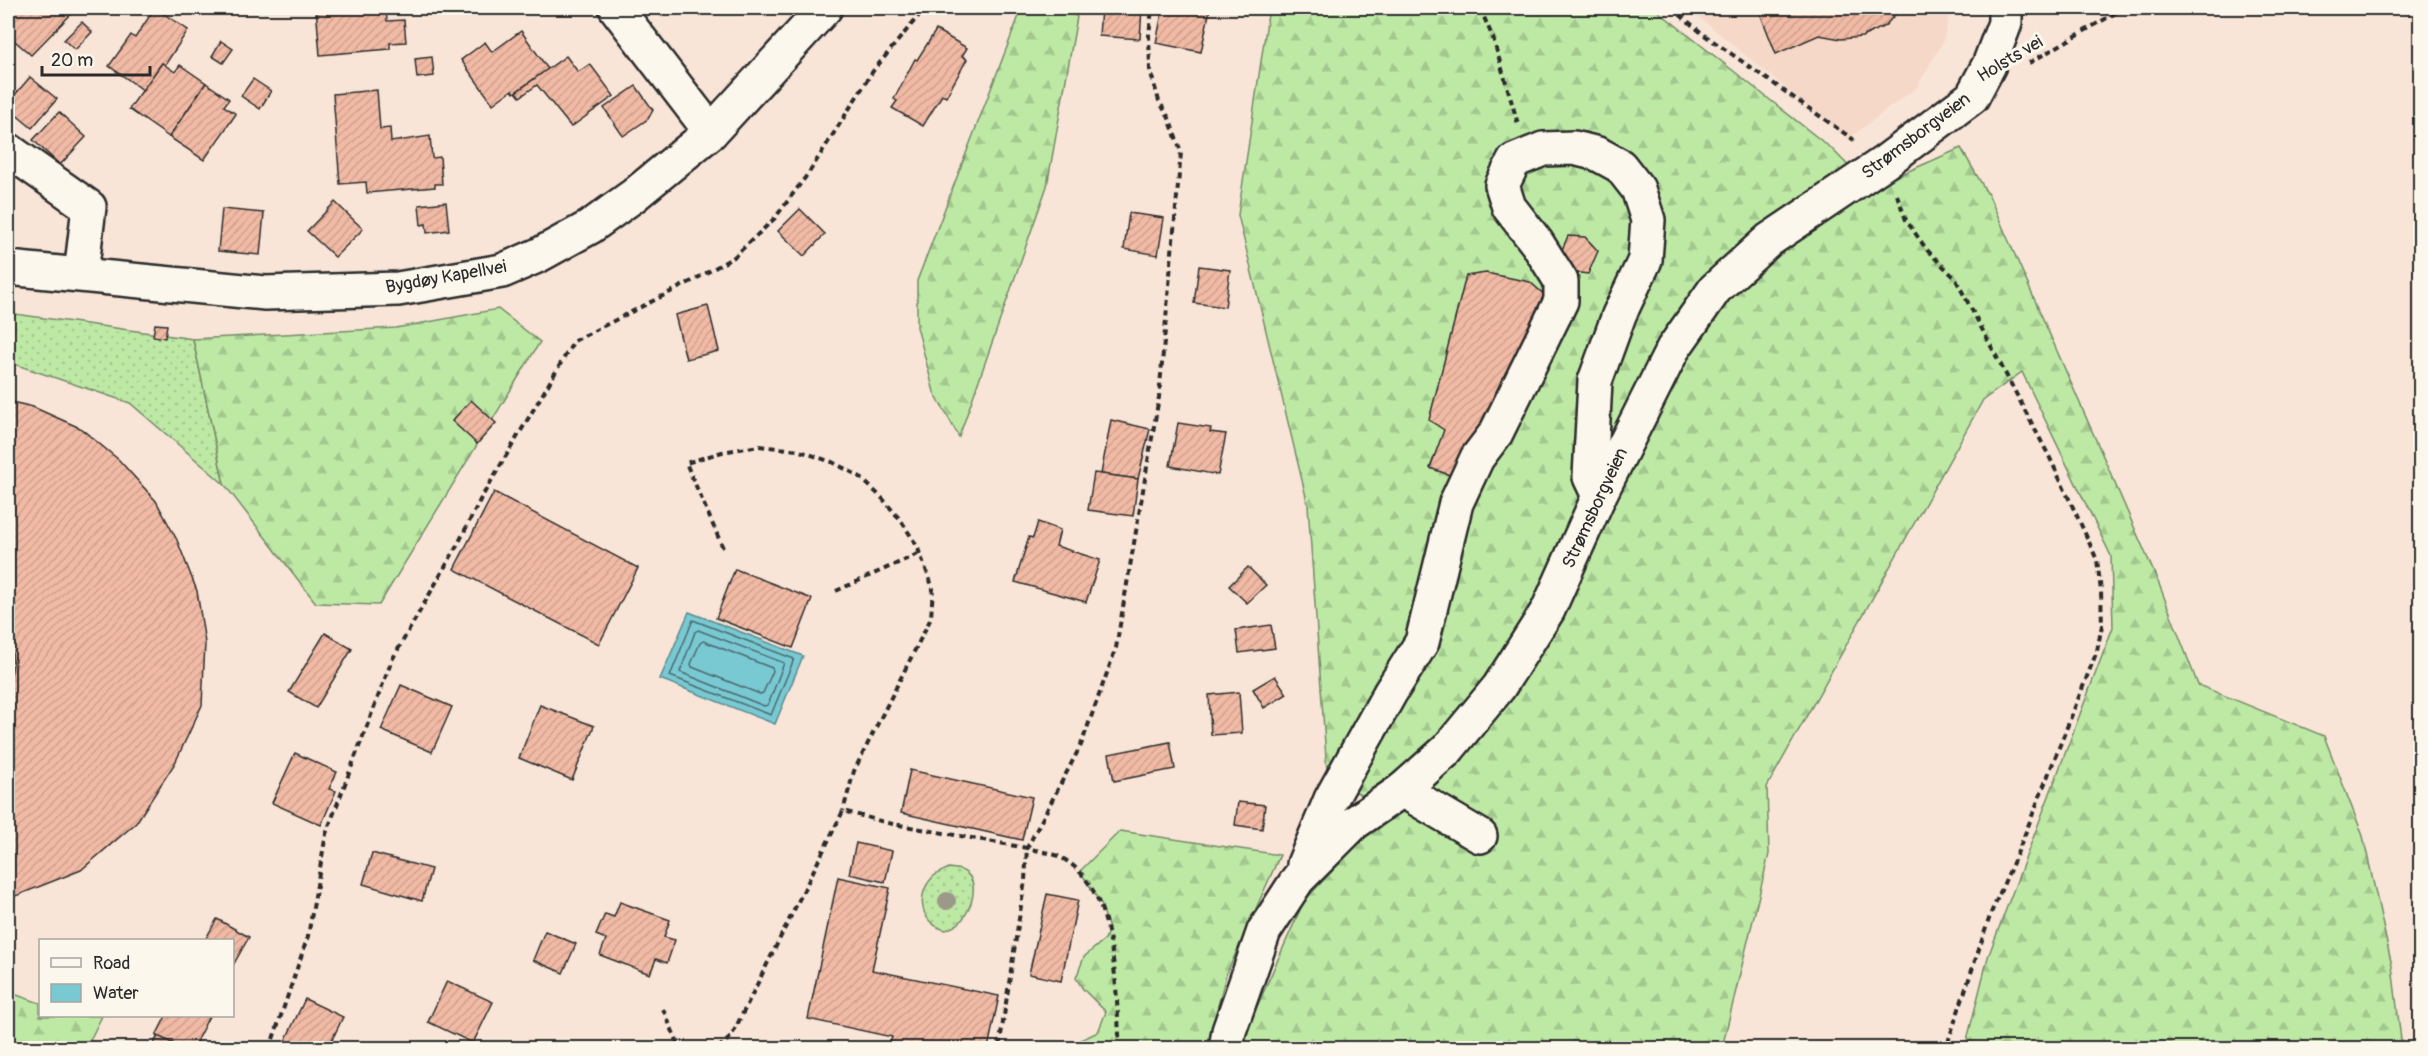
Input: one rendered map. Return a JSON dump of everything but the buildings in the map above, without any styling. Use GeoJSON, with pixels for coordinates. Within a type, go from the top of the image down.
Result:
{"type":"FeatureCollection","features":[{"type":"Feature","properties":{"kind":"street"},"geometry":{"type":"LineString","coordinates":[[616,8],[711,132]]}},
{"type":"Feature","properties":{"kind":"street","name":"Bygdøy Kapellvei"},"geometry":{"type":"LineString","coordinates":[[8,268],[265,293],[399,289],[502,271],[539,255],[590,227],[633,196],[711,132],[825,8]]}},
{"type":"Feature","properties":{"kind":"street","name":"Strømsborgveien"},"geometry":{"type":"LineString","coordinates":[[1226,1048],[1229,1031],[1264,931],[1298,879],[1354,823],[1402,790],[1447,750],[1499,687],[1548,610],[1599,496],[1673,349],[1715,289],[1769,240],[1885,162],[1972,96],[1989,65],[2005,23],[2005,8]]}},
{"type":"Feature","properties":{"kind":"street"},"geometry":{"type":"LineString","coordinates":[[1298,879],[1331,799],[1390,693],[1422,642],[1456,503],[1477,458],[1496,433],[1561,301],[1561,281],[1537,243],[1509,207],[1502,185],[1514,161],[1543,149],[1574,148],[1598,154],[1620,166],[1638,189],[1648,220],[1645,260],[1619,315],[1595,381],[1590,477],[1599,496]]}},
{"type":"Feature","properties":{"kind":"street"},"geometry":{"type":"LineString","coordinates":[[8,150],[89,207],[81,274]]}},
{"type":"Feature","properties":{"kind":"street"},"geometry":{"type":"LineString","coordinates":[[1402,790],[1480,836]]}},
{"type":"Feature","properties":{"kind":"path"},"geometry":{"type":"LineString","coordinates":[[274,1048],[271,1045],[308,936],[326,834],[392,660],[458,546],[480,500],[574,341],[692,281],[734,257],[743,249],[775,218],[810,171],[873,70],[925,8]]}},
{"type":"Feature","properties":{"kind":"path"},"geometry":{"type":"LineString","coordinates":[[999,1048],[1025,880],[1027,848],[1081,745],[1116,648],[1159,397],[1181,153],[1169,118],[1159,100],[1150,70],[1149,34],[1152,8]]}},
{"type":"Feature","properties":{"kind":"path"},"geometry":{"type":"LineString","coordinates":[[1480,8],[1493,38],[1527,155]]}},
{"type":"Feature","properties":{"kind":"path"},"geometry":{"type":"LineString","coordinates":[[1672,8],[1704,34],[1885,162],[1906,220],[1927,250],[1955,278],[2049,456],[2097,560],[2102,625],[2097,651],[2019,849],[1991,913],[1946,1048]]}},
{"type":"Feature","properties":{"kind":"path","name":"Holsts vei"},"geometry":{"type":"LineString","coordinates":[[2022,67],[2124,8]]}},
{"type":"Feature","properties":{"kind":"path"},"geometry":{"type":"LineString","coordinates":[[718,1048],[730,1037],[843,811],[854,771],[931,618],[933,588],[920,554],[902,522],[883,499],[859,476],[832,462],[797,450],[759,446],[722,452],[686,463],[723,548]]}},
{"type":"Feature","properties":{"kind":"path"},"geometry":{"type":"LineString","coordinates":[[836,591],[920,554]]}},
{"type":"Feature","properties":{"kind":"path"},"geometry":{"type":"LineString","coordinates":[[843,811],[888,823],[1027,848],[1057,856],[1080,871],[1101,904],[1109,928],[1120,1048]]}},
{"type":"Feature","properties":{"kind":"path"},"geometry":{"type":"LineString","coordinates":[[663,1009],[680,1048]]}},
{"type":"Feature","properties":{"kind":"shaded area"},"geometry":{"type":"Polygon","coordinates":[[[1688,8],[1951,8],[1943,42],[1917,87],[1848,139],[1688,8]]]}},
{"type":"Feature","properties":{"kind":"green space"},"geometry":{"type":"Polygon","coordinates":[[[1022,8],[1066,8],[1077,17],[1047,186],[959,437],[934,392],[917,327],[917,281],[1022,8]]]}},
{"type":"Feature","properties":{"kind":"green space"},"geometry":{"type":"Polygon","coordinates":[[[1269,8],[1654,8],[1832,149],[1870,188],[1961,148],[1990,198],[2159,584],[2198,685],[2324,736],[2363,836],[2392,966],[2402,1048],[1965,1048],[1988,957],[2113,627],[2111,556],[2022,372],[1983,400],[1767,787],[1769,854],[1722,1048],[1243,1048],[1247,1029],[1304,901],[1387,813],[1327,772],[1308,505],[1238,215],[1269,8]]]}},
{"type":"Feature","properties":{"kind":"green space"},"geometry":{"type":"Polygon","coordinates":[[[498,309],[540,342],[379,605],[316,603],[224,484],[193,339],[396,328],[498,309]]]}},
{"type":"Feature","properties":{"kind":"green space"},"geometry":{"type":"Polygon","coordinates":[[[8,313],[193,339],[224,484],[130,403],[8,362],[8,313]]]}},
{"type":"Feature","properties":{"kind":"green space"},"geometry":{"type":"Polygon","coordinates":[[[1120,831],[1280,855],[1226,975],[1207,1048],[1064,1048],[1098,1032],[1106,1012],[1083,989],[1076,978],[1084,957],[1105,939],[1109,929],[1101,904],[1080,871],[1120,831]]]}},
{"type":"Feature","properties":{"kind":"green space"},"geometry":{"type":"Polygon","coordinates":[[[949,868],[962,870],[969,876],[972,882],[973,897],[963,918],[958,924],[946,930],[938,927],[926,916],[922,901],[932,878],[949,868]]]}},
{"type":"Feature","properties":{"kind":"green space"},"geometry":{"type":"Polygon","coordinates":[[[8,992],[39,1003],[39,1017],[102,1017],[86,1048],[8,1048],[8,992]]]}},
{"type":"Feature","properties":{"kind":"water"},"geometry":{"type":"Polygon","coordinates":[[[689,612],[803,656],[775,724],[660,679],[689,612]]]}}]}
